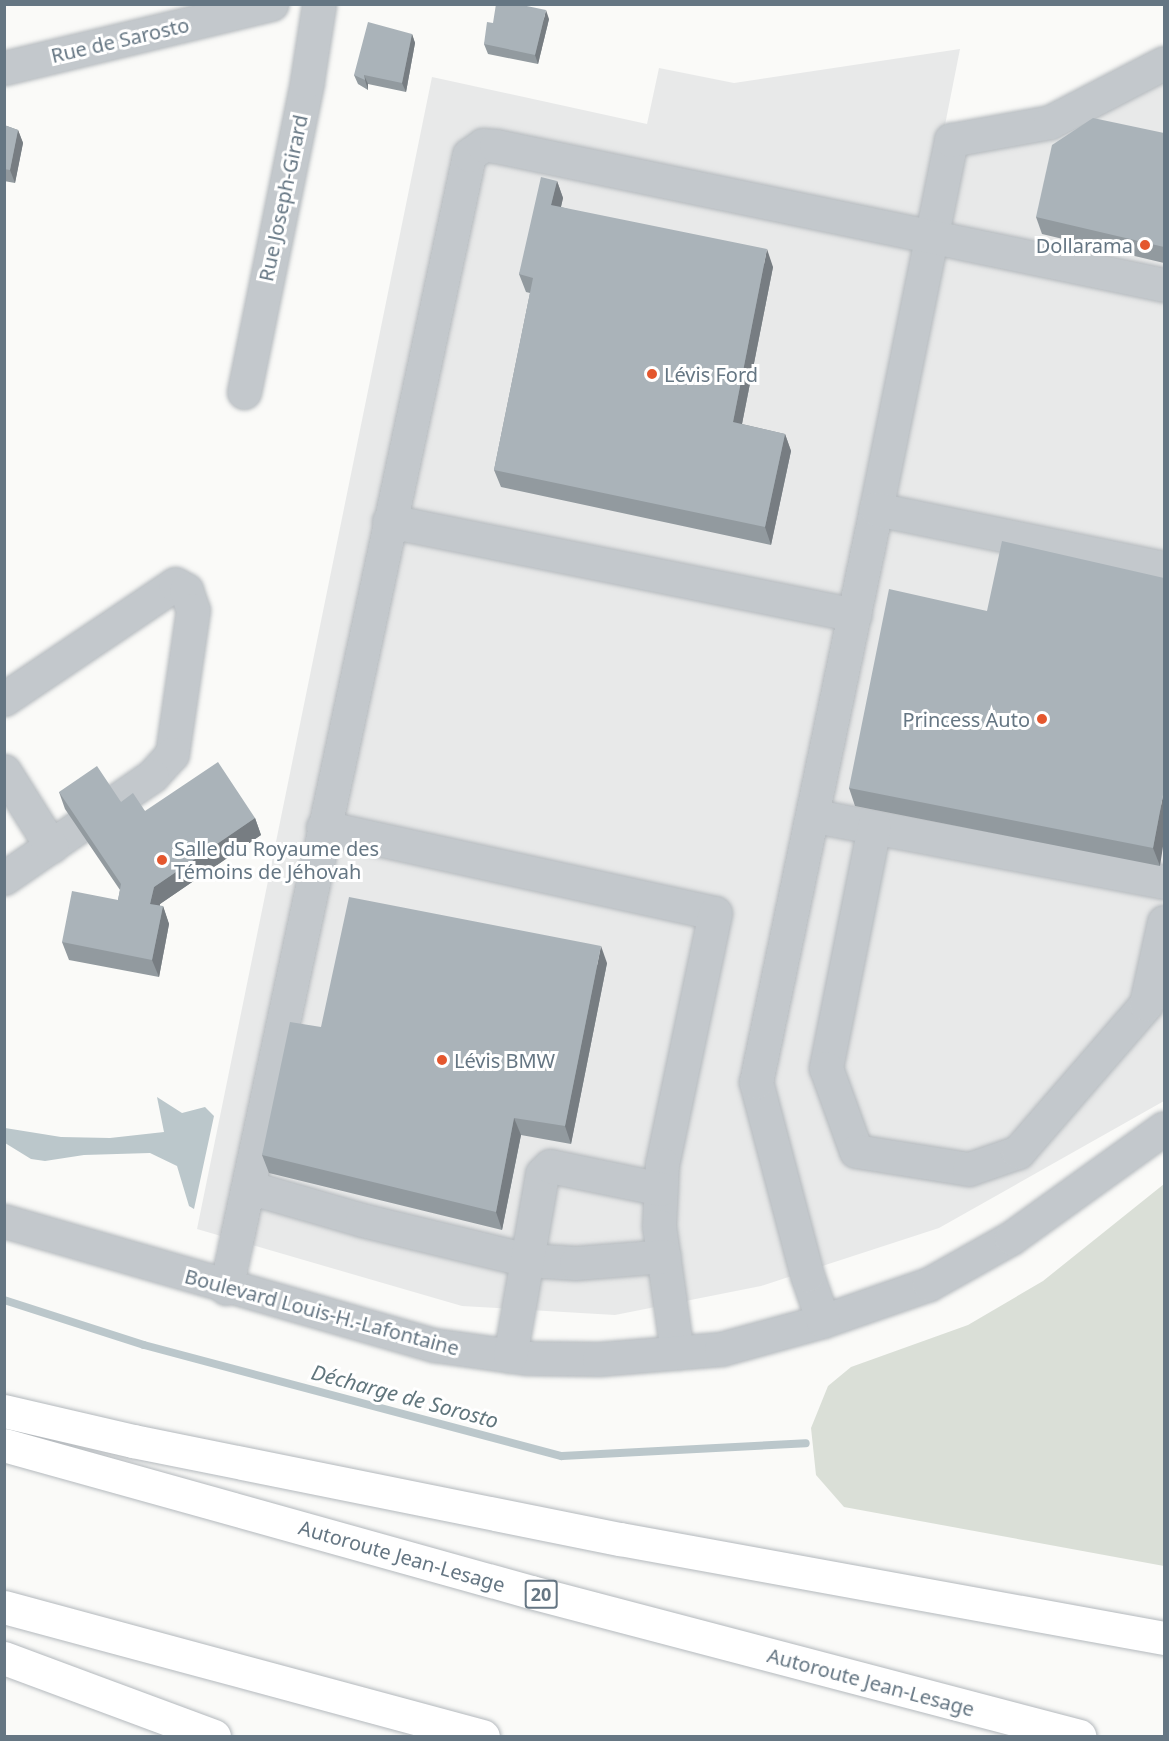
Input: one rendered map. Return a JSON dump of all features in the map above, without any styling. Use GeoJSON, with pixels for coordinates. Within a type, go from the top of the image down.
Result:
{"type":"FeatureCollection","features":[{"type":"Feature","properties":{"kind":"highway"},"geometry":{"type":"LineString","coordinates":[[4,1411],[133,1441],[609,1537],[1164,1638]]}},
{"type":"Feature","properties":{"kind":"highway","name":"Autoroute Jean-Lesage"},"geometry":{"type":"LineString","coordinates":[[4,1445],[531,1592],[1078,1737]]}},
{"type":"Feature","properties":{"kind":"highway"},"geometry":{"type":"LineString","coordinates":[[4,1607],[483,1737]]}},
{"type":"Feature","properties":{"kind":"highway"},"geometry":{"type":"LineString","coordinates":[[4,1658],[214,1737]]}},
{"type":"Feature","properties":{"kind":"street","name":"Rue de Sarosto"},"geometry":{"type":"LineString","coordinates":[[4,68],[271,4]]}},
{"type":"Feature","properties":{"kind":"street","name":"Rue Joseph-Girard"},"geometry":{"type":"LineString","coordinates":[[244,392],[307,81],[319,4]]}},
{"type":"Feature","properties":{"kind":"street"},"geometry":{"type":"LineString","coordinates":[[824,1321],[807,1275],[756,1082],[814,816],[933,238],[951,140],[1050,122],[1164,63]]}},
{"type":"Feature","properties":{"kind":"street"},"geometry":{"type":"LineString","coordinates":[[226,1288],[323,827],[469,155],[483,145],[1164,285]]}},
{"type":"Feature","properties":{"kind":"street"},"geometry":{"type":"LineString","coordinates":[[876,509],[1164,568]]}},
{"type":"Feature","properties":{"kind":"street"},"geometry":{"type":"LineString","coordinates":[[389,521],[855,615]]}},
{"type":"Feature","properties":{"kind":"street"},"geometry":{"type":"LineString","coordinates":[[4,699],[175,584],[186,590],[193,610],[172,754],[152,777],[4,878]]}},
{"type":"Feature","properties":{"kind":"street"},"geometry":{"type":"LineString","coordinates":[[4,771],[51,846]]}},
{"type":"Feature","properties":{"kind":"street"},"geometry":{"type":"LineString","coordinates":[[814,816],[1164,882]]}},
{"type":"Feature","properties":{"kind":"street"},"geometry":{"type":"LineString","coordinates":[[323,827],[715,913],[663,1164],[661,1189],[664,1256],[677,1353]]}},
{"type":"Feature","properties":{"kind":"street"},"geometry":{"type":"LineString","coordinates":[[874,827],[826,1068],[856,1151],[969,1169],[1018,1152],[1146,1004],[1164,922]]}},
{"type":"Feature","properties":{"kind":"street","name":"Boulevard Louis-H.-Lafontaine"},"geometry":{"type":"LineString","coordinates":[[4,1221],[226,1288],[434,1346],[510,1356],[599,1359],[677,1353],[721,1349],[824,1321],[939,1278],[1011,1238],[1164,1128]]}},
{"type":"Feature","properties":{"kind":"street"},"geometry":{"type":"LineString","coordinates":[[510,1356],[542,1174],[550,1166],[661,1189]]}},
{"type":"Feature","properties":{"kind":"street"},"geometry":{"type":"LineString","coordinates":[[248,1187],[362,1220],[527,1260],[576,1263],[664,1256]]}},
{"type":"Feature","properties":{"kind":"shaded area"},"geometry":{"type":"Polygon","coordinates":[[[960,49],[945,125],[1056,109],[1164,52],[1164,1101],[939,1228],[761,1286],[615,1315],[462,1306],[197,1229],[432,77],[647,124],[659,68],[734,83],[960,49]]]}},
{"type":"Feature","properties":{"kind":"shaded area"},"geometry":{"type":"Polygon","coordinates":[[[157,1097],[182,1113],[205,1107],[214,1116],[194,1209],[189,1206],[177,1166],[150,1153],[84,1155],[45,1161],[31,1159],[5,1143],[5,1128],[61,1137],[110,1138],[164,1132],[157,1097]]]}},
{"type":"Feature","properties":{"kind":"shaded area"},"geometry":{"type":"Polygon","coordinates":[[[1164,1184],[1164,1566],[844,1507],[816,1475],[811,1428],[828,1386],[851,1367],[968,1325],[1043,1281],[1164,1184]]]}},
{"type":"Feature","properties":{"kind":"building"},"geometry":{"type":"Polygon","coordinates":[[[496,4],[517,4],[546,10],[535,55],[484,44],[487,22],[493,23],[496,4]]]}},
{"type":"Feature","properties":{"kind":"building"},"geometry":{"type":"Polygon","coordinates":[[[368,22],[412,34],[402,83],[364,75],[365,80],[354,75],[368,22]]]}},
{"type":"Feature","properties":{"kind":"building"},"geometry":{"type":"Polygon","coordinates":[[[1093,118],[1164,133],[1164,247],[1036,217],[1052,145],[1093,118]]]}},
{"type":"Feature","properties":{"kind":"building"},"geometry":{"type":"Polygon","coordinates":[[[4,125],[18,130],[10,170],[4,169],[4,125]]]}},
{"type":"Feature","properties":{"kind":"building"},"geometry":{"type":"Polygon","coordinates":[[[541,177],[557,181],[551,205],[767,249],[733,422],[785,434],[765,527],[494,470],[533,278],[519,274],[541,177]]]}},
{"type":"Feature","properties":{"kind":"building"},"geometry":{"type":"Polygon","coordinates":[[[1002,541],[1164,578],[1164,790],[1153,848],[849,788],[889,589],[987,611],[1002,541]]]}},
{"type":"Feature","properties":{"kind":"building"},"geometry":{"type":"Polygon","coordinates":[[[218,762],[255,818],[154,887],[150,904],[163,906],[152,960],[62,942],[72,891],[118,900],[121,884],[59,792],[97,766],[121,802],[133,793],[145,811],[218,762]]]}},
{"type":"Feature","properties":{"kind":"building"},"geometry":{"type":"Polygon","coordinates":[[[349,897],[601,946],[565,1126],[514,1118],[496,1212],[262,1155],[290,1022],[321,1027],[349,897]]]}},
{"type":"Feature","properties":{"kind":"waterway","name":"Décharge de Sorosto"},"geometry":{"type":"LineString","coordinates":[[4,1300],[144,1345],[562,1456],[806,1443]]}},
{"type":"Feature","properties":{"kind":"place","name":"Dollarama"},"geometry":{"type":"Point","coordinates":[1145,245]}},
{"type":"Feature","properties":{"kind":"place","name":"Lévis Ford"},"geometry":{"type":"Point","coordinates":[652,374]}},
{"type":"Feature","properties":{"kind":"place","name":"Princess Auto"},"geometry":{"type":"Point","coordinates":[1042,719]}},
{"type":"Feature","properties":{"kind":"place","name":"Salle du Royaume des Témoins de Jéhovah"},"geometry":{"type":"Point","coordinates":[162,860]}},
{"type":"Feature","properties":{"kind":"place","name":"Lévis BMW"},"geometry":{"type":"Point","coordinates":[442,1060]}}]}
